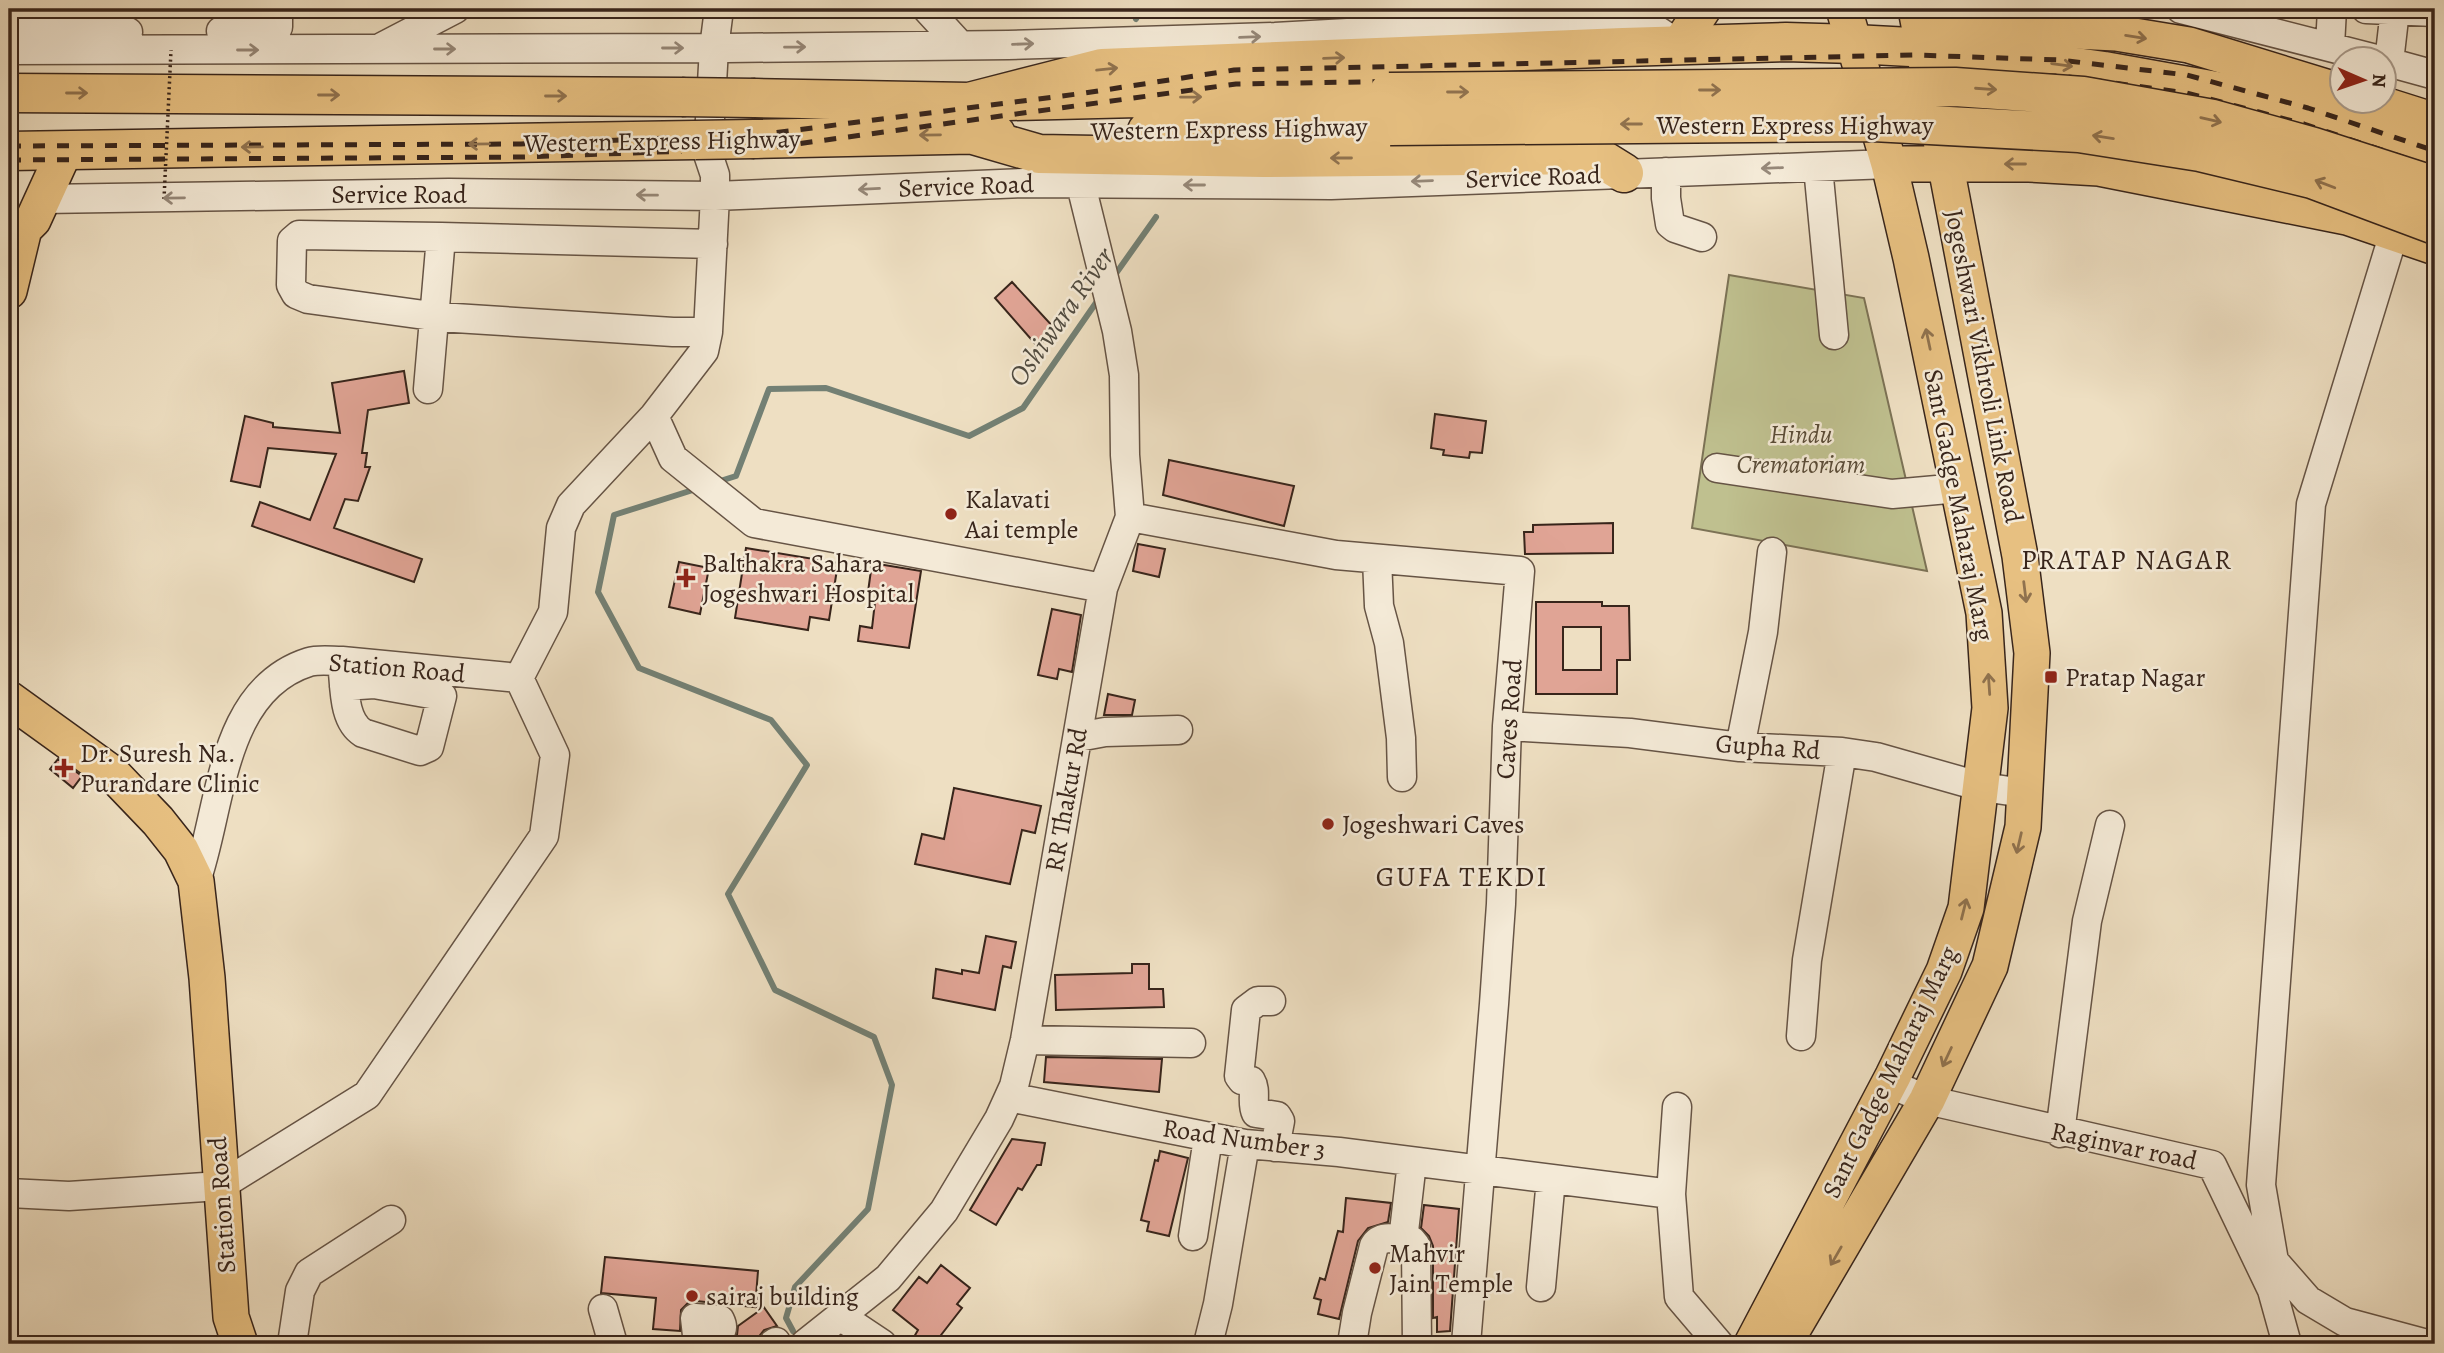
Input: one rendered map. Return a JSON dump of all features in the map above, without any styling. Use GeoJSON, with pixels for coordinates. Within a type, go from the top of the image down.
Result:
{"type":"FeatureCollection","features":[{"type":"Feature","properties":{"kind":"highway"},"geometry":{"type":"LineString","coordinates":[[969,118],[1102,68],[1615,37],[1679,45],[1786,42],[1849,26],[1935,28],[2104,71],[2238,96],[2417,138]]}},
{"type":"Feature","properties":{"kind":"highway","name":"Western Express Highway"},"geometry":{"type":"LineString","coordinates":[[9,151],[754,139],[969,118],[1390,109],[1955,88],[2083,96],[2213,119],[2314,147],[2417,138]]}},
{"type":"Feature","properties":{"kind":"highway","name":"Western Express Highway"},"geometry":{"type":"LineString","coordinates":[[9,93],[755,98],[969,118]]}},
{"type":"Feature","properties":{"kind":"highway","name":"Western Express Highway"},"geometry":{"type":"LineString","coordinates":[[1390,109],[1873,122],[2079,133],[2200,152],[2312,179],[2435,225]]}},
{"type":"Feature","properties":{"kind":"highway"},"geometry":{"type":"LineString","coordinates":[[969,118],[1039,154],[1263,158],[1595,155],[1624,173]]}},
{"type":"Feature","properties":{"kind":"main road"},"geometry":{"type":"LineString","coordinates":[[1679,45],[1703,9]]}},
{"type":"Feature","properties":{"kind":"main road","name":"Sant Gadge Maharaj Marg"},"geometry":{"type":"LineString","coordinates":[[1727,1344],[1889,1083],[1944,971],[1966,908],[1990,708],[1984,613],[1959,488],[1889,164],[1849,26]]}},
{"type":"Feature","properties":{"kind":"main road"},"geometry":{"type":"LineString","coordinates":[[1935,28],[2116,33],[2189,45],[2328,87]]}},
{"type":"Feature","properties":{"kind":"main road","name":"Jogeshwari Vikhroli Link Road"},"geometry":{"type":"LineString","coordinates":[[1784,1344],[1927,1100],[1990,966],[2023,827],[2032,653],[2020,556],[1946,164],[1935,28]]}},
{"type":"Feature","properties":{"kind":"main road"},"geometry":{"type":"LineString","coordinates":[[9,290],[24,229],[38,210],[65,150]]}},
{"type":"Feature","properties":{"kind":"main road"},"geometry":{"type":"LineString","coordinates":[[1889,164],[2099,168],[2333,214],[2435,247]]}},
{"type":"Feature","properties":{"kind":"main road"},"geometry":{"type":"LineString","coordinates":[[11,706],[113,774],[158,821],[181,850],[196,881]]}},
{"type":"Feature","properties":{"kind":"main road","name":"Station Road"},"geometry":{"type":"LineString","coordinates":[[196,881],[207,978],[220,1186],[235,1341]]}},
{"type":"Feature","properties":{"kind":"street"},"geometry":{"type":"LineString","coordinates":[[9,30],[271,30],[278,27],[278,9]]}},
{"type":"Feature","properties":{"kind":"street"},"geometry":{"type":"LineString","coordinates":[[377,50],[455,9]]}},
{"type":"Feature","properties":{"kind":"street"},"geometry":{"type":"LineString","coordinates":[[9,1193],[69,1196],[220,1186],[367,1095],[544,836],[555,755],[519,678],[553,612],[561,528],[571,505],[654,416],[704,351],[708,332],[715,186],[724,157],[719,9]]}},
{"type":"Feature","properties":{"kind":"street"},"geometry":{"type":"LineString","coordinates":[[720,48],[733,9]]}},
{"type":"Feature","properties":{"kind":"street"},"geometry":{"type":"LineString","coordinates":[[928,9],[960,45]]}},
{"type":"Feature","properties":{"kind":"street"},"geometry":{"type":"LineString","coordinates":[[2330,46],[2332,9]]}},
{"type":"Feature","properties":{"kind":"street"},"geometry":{"type":"LineString","coordinates":[[2366,9],[2435,12]]}},
{"type":"Feature","properties":{"kind":"street"},"geometry":{"type":"LineString","coordinates":[[2189,10],[2328,46]]}},
{"type":"Feature","properties":{"kind":"street"},"geometry":{"type":"LineString","coordinates":[[2387,46],[2395,10]]}},
{"type":"Feature","properties":{"kind":"street"},"geometry":{"type":"LineString","coordinates":[[9,50],[88,29],[171,50],[720,48],[1275,37],[1434,18],[1564,39]]}},
{"type":"Feature","properties":{"kind":"street"},"geometry":{"type":"LineString","coordinates":[[2398,65],[2435,75]]}},
{"type":"Feature","properties":{"kind":"street"},"geometry":{"type":"LineString","coordinates":[[2417,138],[2394,233],[2311,504],[2262,1185],[2274,1261],[2308,1300],[2345,1322],[2427,1344]]}},
{"type":"Feature","properties":{"kind":"street","name":"Service Road"},"geometry":{"type":"LineString","coordinates":[[38,210],[164,199],[280,194],[1024,183],[1331,185],[1889,164]]}},
{"type":"Feature","properties":{"kind":"street"},"geometry":{"type":"LineString","coordinates":[[1818,167],[1834,335]]}},
{"type":"Feature","properties":{"kind":"street"},"geometry":{"type":"LineString","coordinates":[[1666,172],[1670,224],[1702,237]]}},
{"type":"Feature","properties":{"kind":"street","name":"RR Thakur Rd"},"geometry":{"type":"LineString","coordinates":[[805,1344],[888,1278],[944,1211],[999,1119],[1014,1086],[1025,1040],[1103,588],[1130,517],[1125,455],[1124,375],[1117,331],[1081,185]]}},
{"type":"Feature","properties":{"kind":"street"},"geometry":{"type":"LineString","coordinates":[[708,332],[433,316],[307,299],[296,294],[291,285],[292,241],[299,235],[713,244]]}},
{"type":"Feature","properties":{"kind":"street"},"geometry":{"type":"LineString","coordinates":[[428,389],[441,237]]}},
{"type":"Feature","properties":{"kind":"street"},"geometry":{"type":"LineString","coordinates":[[654,416],[683,465],[754,523],[1103,588]]}},
{"type":"Feature","properties":{"kind":"street"},"geometry":{"type":"LineString","coordinates":[[620,452],[683,465]]}},
{"type":"Feature","properties":{"kind":"street"},"geometry":{"type":"LineString","coordinates":[[1717,468],[1892,494],[1959,488]]}},
{"type":"Feature","properties":{"kind":"street","name":"Caves Road"},"geometry":{"type":"LineString","coordinates":[[1130,517],[1336,555],[1520,571],[1507,726],[1501,904],[1466,1344]]}},
{"type":"Feature","properties":{"kind":"street"},"geometry":{"type":"LineString","coordinates":[[1740,747],[1763,632],[1772,552]]}},
{"type":"Feature","properties":{"kind":"street"},"geometry":{"type":"LineString","coordinates":[[1377,559],[1379,606],[1389,643],[1401,738],[1402,777]]}},
{"type":"Feature","properties":{"kind":"street","name":"Station Road"},"geometry":{"type":"LineString","coordinates":[[196,881],[236,731],[254,704],[278,677],[312,661],[343,674],[444,684],[519,678]]}},
{"type":"Feature","properties":{"kind":"street"},"geometry":{"type":"LineString","coordinates":[[343,674],[351,721],[355,728],[420,751],[431,744],[444,684]]}},
{"type":"Feature","properties":{"kind":"street","name":"Gupha Rd"},"geometry":{"type":"LineString","coordinates":[[1507,726],[1630,733],[1740,747],[1842,752],[1876,757],[1982,787],[2024,793]]}},
{"type":"Feature","properties":{"kind":"street"},"geometry":{"type":"LineString","coordinates":[[1077,737],[1104,732],[1178,730]]}},
{"type":"Feature","properties":{"kind":"street"},"geometry":{"type":"LineString","coordinates":[[1801,1036],[1807,960],[1842,752]]}},
{"type":"Feature","properties":{"kind":"street"},"geometry":{"type":"LineString","coordinates":[[2060,1132],[2087,921],[2110,825]]}},
{"type":"Feature","properties":{"kind":"street"},"geometry":{"type":"LineString","coordinates":[[1272,1002],[1258,1001],[1246,1010],[1239,1076],[1242,1080],[1251,1081],[1254,1086],[1253,1107],[1256,1113],[1277,1116],[1280,1121],[1275,1147]]}},
{"type":"Feature","properties":{"kind":"street"},"geometry":{"type":"LineString","coordinates":[[1025,1040],[1191,1043]]}},
{"type":"Feature","properties":{"kind":"street","name":"Raginvar road"},"geometry":{"type":"LineString","coordinates":[[1889,1083],[1927,1100],[2212,1166],[2272,1290],[2287,1344]]}},
{"type":"Feature","properties":{"kind":"street","name":"Road Number 3"},"geometry":{"type":"LineString","coordinates":[[1009,1097],[1245,1144],[1671,1194]]}},
{"type":"Feature","properties":{"kind":"street"},"geometry":{"type":"LineString","coordinates":[[1678,1107],[1671,1194],[1679,1297],[1727,1344]]}},
{"type":"Feature","properties":{"kind":"street"},"geometry":{"type":"LineString","coordinates":[[1193,1236],[1208,1138]]}},
{"type":"Feature","properties":{"kind":"street"},"geometry":{"type":"LineString","coordinates":[[1208,1344],[1219,1297],[1245,1144]]}},
{"type":"Feature","properties":{"kind":"street"},"geometry":{"type":"LineString","coordinates":[[1403,1240],[1412,1162]]}},
{"type":"Feature","properties":{"kind":"street"},"geometry":{"type":"LineString","coordinates":[[1541,1287],[1551,1179]]}},
{"type":"Feature","properties":{"kind":"street"},"geometry":{"type":"LineString","coordinates":[[293,1344],[300,1291],[309,1273],[391,1220]]}},
{"type":"Feature","properties":{"kind":"street"},"geometry":{"type":"LineString","coordinates":[[1352,1344],[1357,1313],[1376,1244],[1383,1238],[1412,1241],[1417,1250],[1418,1344]]}},
{"type":"Feature","properties":{"kind":"street"},"geometry":{"type":"LineString","coordinates":[[603,1309],[613,1344]]}},
{"type":"Feature","properties":{"kind":"street"},"geometry":{"type":"LineString","coordinates":[[840,1316],[882,1344]]}},
{"type":"Feature","properties":{"kind":"path"},"geometry":{"type":"LineString","coordinates":[[164,199],[171,50]]}},
{"type":"Feature","properties":{"kind":"green space","name":"Hindu Crematoriam"},"geometry":{"type":"Polygon","coordinates":[[[1729,275],[1864,298],[1927,571],[1692,528],[1729,275]]]}},
{"type":"Feature","properties":{"kind":"building"},"geometry":{"type":"Polygon","coordinates":[[[1012,282],[1056,330],[1038,347],[995,298],[1012,282]]]}},
{"type":"Feature","properties":{"kind":"building"},"geometry":{"type":"Polygon","coordinates":[[[404,371],[409,403],[368,410],[362,453],[367,453],[365,467],[370,467],[358,501],[345,499],[334,528],[422,559],[414,582],[252,526],[260,502],[310,520],[336,454],[268,448],[260,487],[231,481],[245,416],[273,423],[273,427],[340,433],[332,383],[404,371]]]}},
{"type":"Feature","properties":{"kind":"building"},"geometry":{"type":"Polygon","coordinates":[[[1435,414],[1486,421],[1482,453],[1470,452],[1469,458],[1443,455],[1444,450],[1431,448],[1435,414]]]}},
{"type":"Feature","properties":{"kind":"building"},"geometry":{"type":"Polygon","coordinates":[[[1169,460],[1294,486],[1284,526],[1163,495],[1169,460]]]}},
{"type":"Feature","properties":{"kind":"building"},"geometry":{"type":"Polygon","coordinates":[[[1613,523],[1613,553],[1525,554],[1524,532],[1533,532],[1533,525],[1613,523]]]}},
{"type":"Feature","properties":{"kind":"building"},"geometry":{"type":"Polygon","coordinates":[[[1138,544],[1165,549],[1159,577],[1133,571],[1138,544]]]}},
{"type":"Feature","properties":{"kind":"building"},"geometry":{"type":"Polygon","coordinates":[[[746,548],[838,563],[829,620],[810,617],[808,630],[735,618],[746,548]]]}},
{"type":"Feature","properties":{"kind":"building"},"geometry":{"type":"Polygon","coordinates":[[[679,562],[709,568],[700,614],[669,607],[679,562]]]}},
{"type":"Feature","properties":{"kind":"building"},"geometry":{"type":"Polygon","coordinates":[[[872,563],[921,571],[909,648],[858,641],[860,626],[872,628],[876,593],[868,592],[872,563]]]}},
{"type":"Feature","properties":{"kind":"building"},"geometry":{"type":"Polygon","coordinates":[[[1536,602],[1602,602],[1602,606],[1629,606],[1630,660],[1617,660],[1617,694],[1536,694],[1536,602]],[[1563,627],[1563,670],[1601,670],[1601,627],[1563,627]]]}},
{"type":"Feature","properties":{"kind":"building"},"geometry":{"type":"Polygon","coordinates":[[[1052,609],[1081,615],[1072,672],[1059,669],[1057,679],[1038,675],[1052,609]]]}},
{"type":"Feature","properties":{"kind":"building"},"geometry":{"type":"Polygon","coordinates":[[[1108,694],[1135,700],[1132,715],[1104,715],[1108,694]]]}},
{"type":"Feature","properties":{"kind":"building"},"geometry":{"type":"Polygon","coordinates":[[[58,759],[82,776],[73,788],[50,769],[58,759]]]}},
{"type":"Feature","properties":{"kind":"building"},"geometry":{"type":"Polygon","coordinates":[[[954,788],[1041,806],[1035,833],[1022,830],[1010,884],[915,864],[922,834],[944,839],[954,788]]]}},
{"type":"Feature","properties":{"kind":"building"},"geometry":{"type":"Polygon","coordinates":[[[986,936],[1016,942],[1011,968],[1003,966],[995,1010],[933,998],[936,969],[962,974],[962,970],[979,973],[986,936]]]}},
{"type":"Feature","properties":{"kind":"building"},"geometry":{"type":"Polygon","coordinates":[[[1132,964],[1149,964],[1149,989],[1163,989],[1164,1007],[1056,1010],[1055,975],[1132,973],[1132,964]]]}},
{"type":"Feature","properties":{"kind":"building"},"geometry":{"type":"Polygon","coordinates":[[[1046,1057],[1162,1059],[1159,1092],[1044,1082],[1046,1057]]]}},
{"type":"Feature","properties":{"kind":"building"},"geometry":{"type":"Polygon","coordinates":[[[1012,1139],[1045,1143],[1041,1165],[1037,1165],[1022,1190],[1018,1188],[996,1225],[970,1210],[1012,1139]]]}},
{"type":"Feature","properties":{"kind":"building"},"geometry":{"type":"Polygon","coordinates":[[[1160,1151],[1188,1158],[1169,1236],[1147,1231],[1149,1222],[1141,1220],[1155,1160],[1158,1161],[1160,1151]]]}},
{"type":"Feature","properties":{"kind":"building"},"geometry":{"type":"Polygon","coordinates":[[[1346,1198],[1391,1203],[1388,1222],[1368,1228],[1358,1241],[1339,1319],[1318,1314],[1321,1300],[1314,1298],[1320,1278],[1325,1280],[1338,1231],[1343,1232],[1346,1198]]]}},
{"type":"Feature","properties":{"kind":"building"},"geometry":{"type":"Polygon","coordinates":[[[1424,1205],[1459,1209],[1450,1331],[1437,1332],[1437,1317],[1433,1318],[1433,1246],[1429,1236],[1421,1228],[1424,1205]]]}},
{"type":"Feature","properties":{"kind":"building","name":"sairaj building"},"geometry":{"type":"Polygon","coordinates":[[[605,1257],[758,1271],[756,1296],[777,1326],[764,1330],[753,1344],[732,1344],[738,1326],[763,1308],[696,1301],[688,1303],[681,1310],[680,1331],[653,1329],[656,1298],[601,1293],[605,1257]]]}},
{"type":"Feature","properties":{"kind":"building"},"geometry":{"type":"Polygon","coordinates":[[[941,1265],[970,1288],[957,1304],[962,1308],[934,1344],[910,1344],[918,1330],[893,1310],[919,1277],[927,1283],[941,1265]]]}},
{"type":"Feature","properties":{"kind":"waterway","name":"Oshiwara River"},"geometry":{"type":"LineString","coordinates":[[1136,19],[1141,9]]}},
{"type":"Feature","properties":{"kind":"waterway","name":"Oshiwara River"},"geometry":{"type":"LineString","coordinates":[[1112,279],[1156,217]]}},
{"type":"Feature","properties":{"kind":"waterway","name":"Oshiwara River"},"geometry":{"type":"LineString","coordinates":[[717,482],[736,476],[769,389],[826,388],[969,436],[1023,408],[1100,297]]}},
{"type":"Feature","properties":{"kind":"waterway","name":"Oshiwara River"},"geometry":{"type":"LineString","coordinates":[[696,489],[614,515],[598,592],[639,668],[771,720],[807,765],[728,894],[775,990],[874,1037],[892,1085],[868,1209],[795,1287],[786,1318],[793,1331]]}},
{"type":"Feature","properties":{"kind":"railway"},"geometry":{"type":"LineString","coordinates":[[9,146],[521,144],[765,134],[1085,93],[1234,70],[1914,55],[2060,60],[2187,75],[2308,108],[2435,151]]}},
{"type":"Feature","properties":{"kind":"railway"},"geometry":{"type":"LineString","coordinates":[[9,160],[524,157],[767,148],[1236,84],[1915,73],[2062,76],[2187,93],[2304,124],[2435,168]]}},
{"type":"Feature","properties":{"kind":"place","name":"Kalavati Aai temple"},"geometry":{"type":"Point","coordinates":[951,514]}},
{"type":"Feature","properties":{"kind":"place","name":"Balthakra Sahara Jogeshwari Hospital"},"geometry":{"type":"Point","coordinates":[686,578]}},
{"type":"Feature","properties":{"kind":"place","name":"Pratap Nagar"},"geometry":{"type":"Point","coordinates":[2051,677]}},
{"type":"Feature","properties":{"kind":"place","name":"Dr. Suresh Na. Purandare Clinic"},"geometry":{"type":"Point","coordinates":[64,768]}},
{"type":"Feature","properties":{"kind":"place","name":"Jogeshwari Caves"},"geometry":{"type":"Point","coordinates":[1328,824]}},
{"type":"Feature","properties":{"kind":"place","name":"Mahvir Jain Temple"},"geometry":{"type":"Point","coordinates":[1375,1268]}},
{"type":"Feature","properties":{"kind":"place","name":"sairaj building"},"geometry":{"type":"Point","coordinates":[692,1296]}},
{"type":"Feature","properties":{"kind":"district","name":"PRATAP NAGAR"},"geometry":{"type":"Point","coordinates":[2127,560]}},
{"type":"Feature","properties":{"kind":"district","name":"GUFA TEKDI"},"geometry":{"type":"Point","coordinates":[1462,877]}}]}
